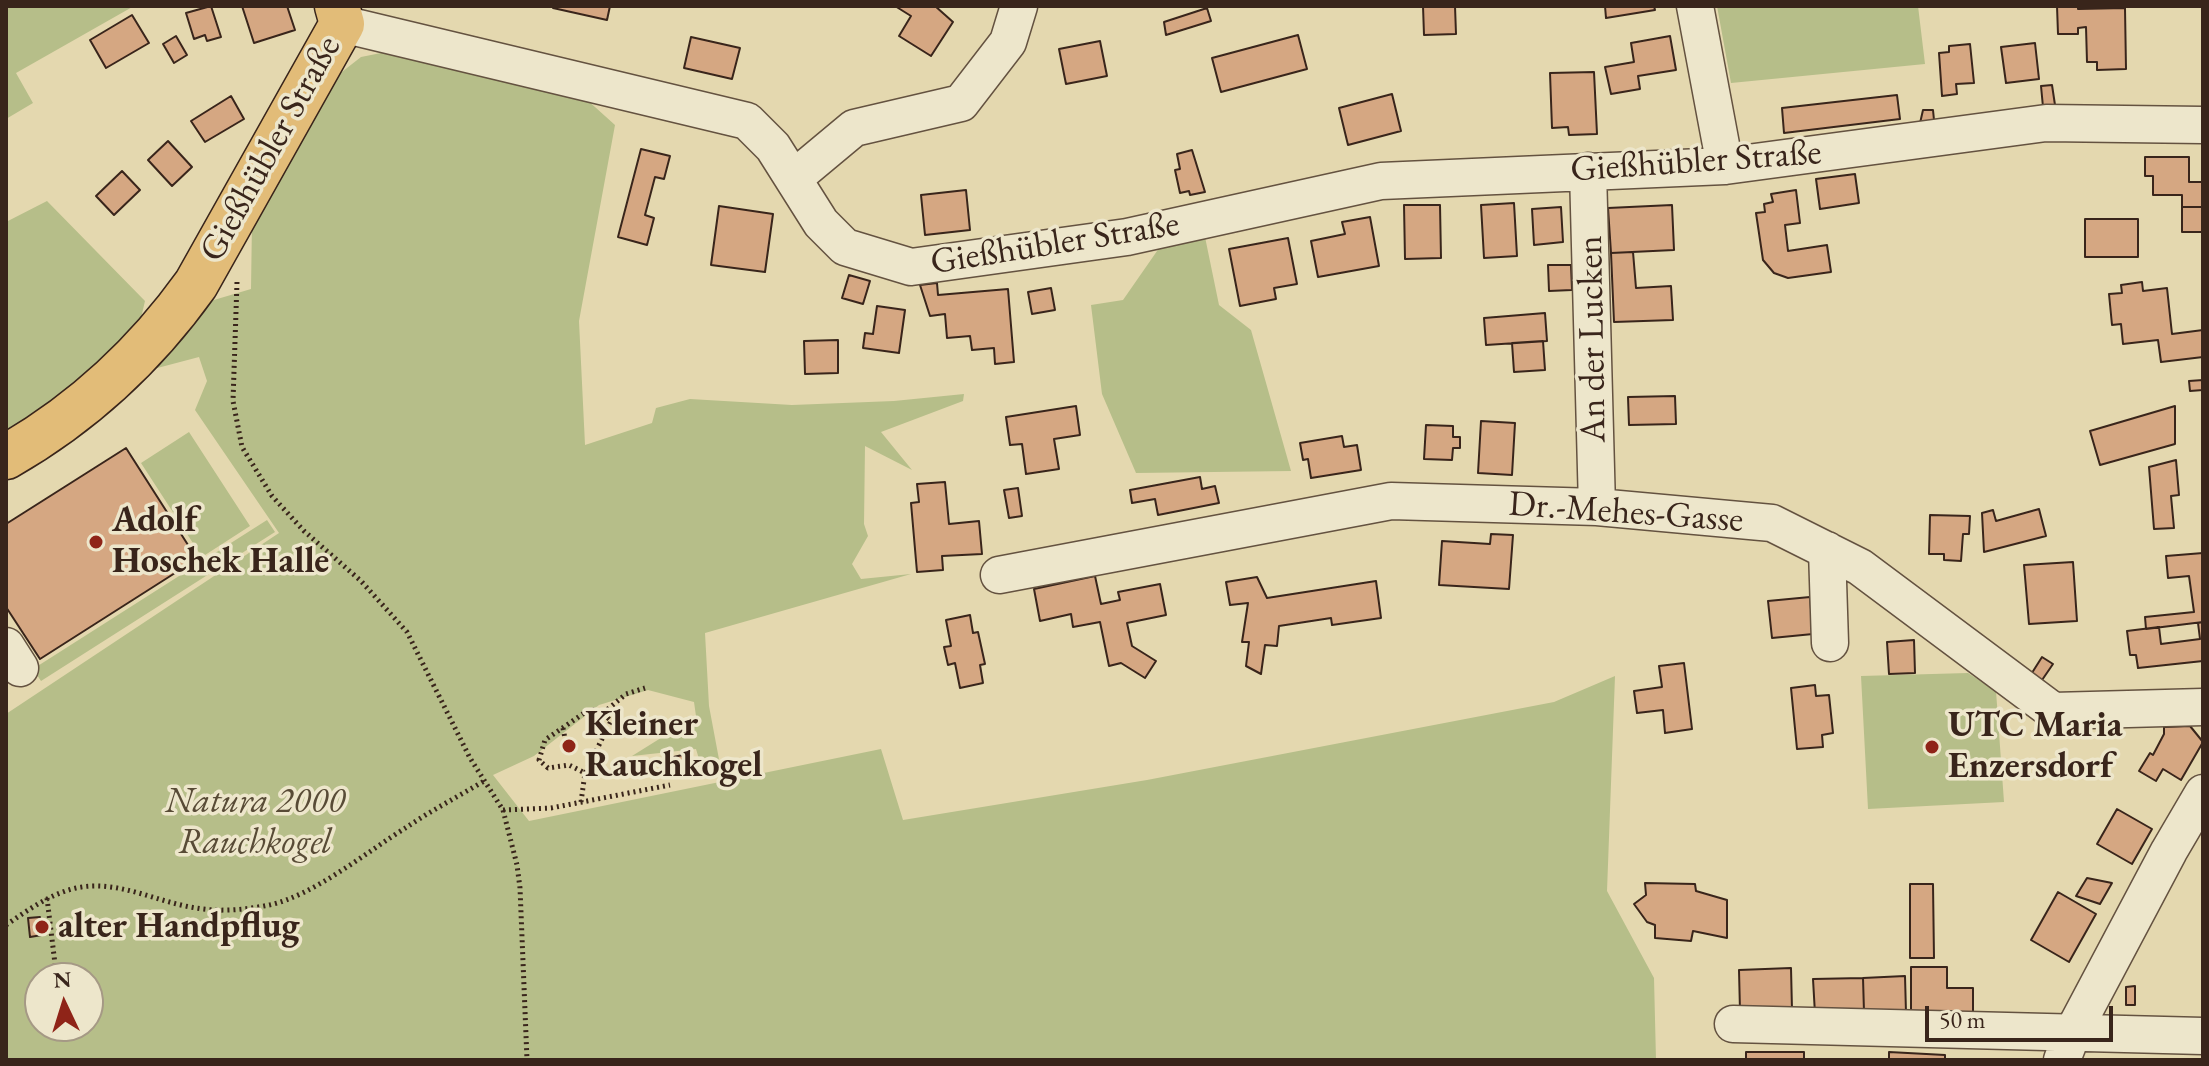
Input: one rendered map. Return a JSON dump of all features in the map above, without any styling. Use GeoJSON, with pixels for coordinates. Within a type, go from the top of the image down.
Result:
{"type":"FeatureCollection","features":[{"type":"Feature","properties":{"kind":"main road","name":"Gießhübler Straße"},"geometry":{"type":"LineString","coordinates":[[6,457],[69,416],[173,316],[196,284],[339,15]]}},
{"type":"Feature","properties":{"kind":"street"},"geometry":{"type":"LineString","coordinates":[[794,178],[854,128],[961,103],[1008,42],[1019,6]]}},
{"type":"Feature","properties":{"kind":"street"},"geometry":{"type":"LineString","coordinates":[[1695,6],[1725,166]]}},
{"type":"Feature","properties":{"kind":"street","name":"Gießhübler Straße"},"geometry":{"type":"LineString","coordinates":[[339,15],[747,121],[773,147],[821,223],[845,247],[911,267],[1127,237],[1381,181],[1725,166],[2046,123],[2203,125]]}},
{"type":"Feature","properties":{"kind":"street","name":"An der Lucken"},"geometry":{"type":"LineString","coordinates":[[1588,171],[1597,507]]}},
{"type":"Feature","properties":{"kind":"street","name":"Dr.-Mehes-Gasse"},"geometry":{"type":"LineString","coordinates":[[999,575],[1391,501],[1597,507],[1772,523],[1860,567],[2053,711],[2203,707]]}},
{"type":"Feature","properties":{"kind":"street"},"geometry":{"type":"LineString","coordinates":[[1827,550],[1830,643]]}},
{"type":"Feature","properties":{"kind":"street"},"geometry":{"type":"LineString","coordinates":[[2067,1047],[2169,851],[2203,793]]}},
{"type":"Feature","properties":{"kind":"street"},"geometry":{"type":"LineString","coordinates":[[1733,1024],[2067,1047],[2203,1036]]}},
{"type":"Feature","properties":{"kind":"path"},"geometry":{"type":"LineString","coordinates":[[237,276],[233,401],[242,447],[272,496],[304,531],[361,581],[407,632],[470,758],[503,810],[513,843],[520,888],[527,1060]]}},
{"type":"Feature","properties":{"kind":"path"},"geometry":{"type":"LineString","coordinates":[[603,713],[626,694],[645,688]]}},
{"type":"Feature","properties":{"kind":"path"},"geometry":{"type":"LineString","coordinates":[[581,802],[585,773],[611,721],[603,713],[590,709],[545,740],[539,760],[548,768],[569,765],[585,773]]}},
{"type":"Feature","properties":{"kind":"path"},"geometry":{"type":"LineString","coordinates":[[563,728],[566,744]]}},
{"type":"Feature","properties":{"kind":"path"},"geometry":{"type":"LineString","coordinates":[[6,925],[47,898],[78,888],[109,887],[194,908],[230,910],[271,905],[296,896],[486,780]]}},
{"type":"Feature","properties":{"kind":"path"},"geometry":{"type":"LineString","coordinates":[[503,810],[551,808],[670,785]]}},
{"type":"Feature","properties":{"kind":"path"},"geometry":{"type":"LineString","coordinates":[[47,898],[55,962]]}},
{"type":"Feature","properties":{"kind":"green space"},"geometry":{"type":"Polygon","coordinates":[[[6,6],[134,6],[16,73],[33,103],[6,119],[6,6]]]}},
{"type":"Feature","properties":{"kind":"green space"},"geometry":{"type":"Polygon","coordinates":[[[1717,6],[1918,6],[1925,64],[1731,83],[1717,6]]]}},
{"type":"Feature","properties":{"kind":"green space","name":"Natura 2000 Rauchkogel"},"geometry":{"type":"Polygon","coordinates":[[[386,52],[585,98],[615,125],[579,321],[585,445],[652,423],[656,408],[690,399],[792,405],[894,401],[964,394],[963,401],[881,432],[912,470],[865,446],[864,524],[868,536],[852,564],[861,579],[911,574],[705,633],[709,706],[721,770],[703,772],[696,749],[632,756],[696,716],[694,702],[648,690],[599,705],[534,756],[493,775],[529,821],[881,749],[903,820],[1147,780],[1554,702],[1615,676],[1607,891],[1654,978],[1656,1060],[6,1060],[6,714],[279,533],[195,410],[207,381],[199,357],[127,376],[197,305],[251,289],[252,222],[338,75],[361,57],[386,52]]]}},
{"type":"Feature","properties":{"kind":"green space"},"geometry":{"type":"Polygon","coordinates":[[[47,201],[145,301],[141,318],[62,407],[6,441],[6,222],[47,201]]]}},
{"type":"Feature","properties":{"kind":"green space"},"geometry":{"type":"Polygon","coordinates":[[[1205,237],[1219,305],[1251,330],[1291,471],[1136,473],[1102,394],[1091,305],[1123,300],[1164,241],[1205,237]]]}},
{"type":"Feature","properties":{"kind":"green space"},"geometry":{"type":"Polygon","coordinates":[[[189,432],[250,526],[202,557],[141,463],[189,432]]]}},
{"type":"Feature","properties":{"kind":"green space"},"geometry":{"type":"Polygon","coordinates":[[[267,520],[275,532],[41,681],[33,669],[267,520]]]}},
{"type":"Feature","properties":{"kind":"green space","name":"UTC Maria Enzersdorf"},"geometry":{"type":"Polygon","coordinates":[[[1968,673],[1996,691],[2004,802],[1868,809],[1861,676],[1968,673]]]}},
{"type":"Feature","properties":{"kind":"building"},"geometry":{"type":"Polygon","coordinates":[[[211,6],[221,37],[207,41],[205,35],[194,39],[186,13],[211,6]]]}},
{"type":"Feature","properties":{"kind":"building"},"geometry":{"type":"Polygon","coordinates":[[[242,6],[287,6],[295,30],[254,43],[242,6]]]}},
{"type":"Feature","properties":{"kind":"building"},"geometry":{"type":"Polygon","coordinates":[[[554,6],[610,6],[607,20],[554,6]]]}},
{"type":"Feature","properties":{"kind":"building"},"geometry":{"type":"Polygon","coordinates":[[[895,6],[935,6],[953,22],[931,56],[899,36],[911,16],[895,6]]]}},
{"type":"Feature","properties":{"kind":"building"},"geometry":{"type":"Polygon","coordinates":[[[1423,6],[1455,6],[1456,34],[1424,35],[1423,6]]]}},
{"type":"Feature","properties":{"kind":"building"},"geometry":{"type":"Polygon","coordinates":[[[1605,6],[1654,6],[1655,10],[1606,18],[1605,6]]]}},
{"type":"Feature","properties":{"kind":"building"},"geometry":{"type":"Polygon","coordinates":[[[2057,6],[2125,8],[2126,69],[2097,70],[2097,62],[2087,62],[2086,27],[2078,28],[2078,34],[2058,34],[2057,6]]]}},
{"type":"Feature","properties":{"kind":"building"},"geometry":{"type":"Polygon","coordinates":[[[1207,8],[1211,21],[1166,35],[1164,22],[1207,8]]]}},
{"type":"Feature","properties":{"kind":"building"},"geometry":{"type":"Polygon","coordinates":[[[132,15],[149,43],[106,68],[90,40],[132,15]]]}},
{"type":"Feature","properties":{"kind":"building"},"geometry":{"type":"Polygon","coordinates":[[[1298,35],[1307,69],[1221,92],[1212,58],[1298,35]]]}},
{"type":"Feature","properties":{"kind":"building"},"geometry":{"type":"Polygon","coordinates":[[[176,36],[187,55],[174,63],[163,44],[176,36]]]}},
{"type":"Feature","properties":{"kind":"building"},"geometry":{"type":"Polygon","coordinates":[[[1670,36],[1676,70],[1638,76],[1640,89],[1611,94],[1605,67],[1634,62],[1631,43],[1670,36]]]}},
{"type":"Feature","properties":{"kind":"building"},"geometry":{"type":"Polygon","coordinates":[[[691,37],[740,48],[732,79],[684,68],[691,37]]]}},
{"type":"Feature","properties":{"kind":"building"},"geometry":{"type":"Polygon","coordinates":[[[1100,41],[1107,76],[1066,84],[1059,49],[1100,41]]]}},
{"type":"Feature","properties":{"kind":"building"},"geometry":{"type":"Polygon","coordinates":[[[2035,43],[2039,79],[2006,83],[2001,47],[2035,43]]]}},
{"type":"Feature","properties":{"kind":"building"},"geometry":{"type":"Polygon","coordinates":[[[1970,44],[1974,83],[1956,84],[1957,94],[1942,96],[1939,53],[1949,52],[1949,46],[1970,44]]]}},
{"type":"Feature","properties":{"kind":"building"},"geometry":{"type":"Polygon","coordinates":[[[1594,72],[1597,134],[1569,135],[1568,127],[1552,128],[1550,73],[1594,72]]]}},
{"type":"Feature","properties":{"kind":"building"},"geometry":{"type":"Polygon","coordinates":[[[2052,85],[2055,105],[2043,107],[2041,86],[2052,85]]]}},
{"type":"Feature","properties":{"kind":"building"},"geometry":{"type":"Polygon","coordinates":[[[1392,94],[1401,131],[1348,145],[1339,108],[1392,94]]]}},
{"type":"Feature","properties":{"kind":"building"},"geometry":{"type":"Polygon","coordinates":[[[1897,95],[1900,119],[1784,133],[1782,108],[1897,95]]]}},
{"type":"Feature","properties":{"kind":"building"},"geometry":{"type":"Polygon","coordinates":[[[231,96],[244,119],[205,142],[191,121],[231,96]]]}},
{"type":"Feature","properties":{"kind":"building"},"geometry":{"type":"Polygon","coordinates":[[[1923,110],[1933,110],[1935,130],[1918,132],[1923,110]]]}},
{"type":"Feature","properties":{"kind":"building"},"geometry":{"type":"Polygon","coordinates":[[[168,141],[192,167],[172,186],[148,160],[168,141]]]}},
{"type":"Feature","properties":{"kind":"building"},"geometry":{"type":"Polygon","coordinates":[[[641,149],[670,156],[664,179],[655,177],[645,215],[654,218],[647,245],[618,237],[641,149]]]}},
{"type":"Feature","properties":{"kind":"building"},"geometry":{"type":"Polygon","coordinates":[[[1192,150],[1205,192],[1190,195],[1189,191],[1180,193],[1175,170],[1180,169],[1177,154],[1192,150]]]}},
{"type":"Feature","properties":{"kind":"building"},"geometry":{"type":"Polygon","coordinates":[[[2145,157],[2189,157],[2189,182],[2203,182],[2203,207],[2182,207],[2182,195],[2153,195],[2153,176],[2145,176],[2145,157]]]}},
{"type":"Feature","properties":{"kind":"building"},"geometry":{"type":"Polygon","coordinates":[[[122,171],[140,190],[114,215],[96,196],[122,171]]]}},
{"type":"Feature","properties":{"kind":"building"},"geometry":{"type":"Polygon","coordinates":[[[1855,174],[1859,203],[1820,209],[1816,179],[1855,174]]]}},
{"type":"Feature","properties":{"kind":"building"},"geometry":{"type":"Polygon","coordinates":[[[966,190],[970,230],[925,235],[921,195],[966,190]]]}},
{"type":"Feature","properties":{"kind":"building"},"geometry":{"type":"Polygon","coordinates":[[[1796,190],[1800,223],[1785,225],[1788,251],[1827,245],[1831,272],[1788,278],[1774,273],[1763,260],[1756,213],[1765,212],[1764,204],[1773,202],[1771,194],[1796,190]]]}},
{"type":"Feature","properties":{"kind":"building"},"geometry":{"type":"Polygon","coordinates":[[[1514,203],[1517,256],[1484,258],[1481,205],[1514,203]]]}},
{"type":"Feature","properties":{"kind":"building"},"geometry":{"type":"Polygon","coordinates":[[[1404,205],[1440,205],[1441,258],[1405,259],[1404,205]]]}},
{"type":"Feature","properties":{"kind":"building"},"geometry":{"type":"Polygon","coordinates":[[[1672,205],[1674,250],[1611,253],[1608,208],[1672,205]]]}},
{"type":"Feature","properties":{"kind":"building"},"geometry":{"type":"Polygon","coordinates":[[[719,206],[773,214],[765,272],[711,265],[719,206]]]}},
{"type":"Feature","properties":{"kind":"building"},"geometry":{"type":"Polygon","coordinates":[[[1561,207],[1563,242],[1534,245],[1532,209],[1561,207]]]}},
{"type":"Feature","properties":{"kind":"building"},"geometry":{"type":"Polygon","coordinates":[[[2182,207],[2203,207],[2203,232],[2182,232],[2182,207]]]}},
{"type":"Feature","properties":{"kind":"building"},"geometry":{"type":"Polygon","coordinates":[[[1370,217],[1379,266],[1318,277],[1311,241],[1345,234],[1342,222],[1370,217]]]}},
{"type":"Feature","properties":{"kind":"building"},"geometry":{"type":"Polygon","coordinates":[[[2085,219],[2138,219],[2138,257],[2085,257],[2085,219]]]}},
{"type":"Feature","properties":{"kind":"building"},"geometry":{"type":"Polygon","coordinates":[[[1288,238],[1297,284],[1274,288],[1276,299],[1240,306],[1229,249],[1288,238]]]}},
{"type":"Feature","properties":{"kind":"building"},"geometry":{"type":"Polygon","coordinates":[[[1633,252],[1636,288],[1671,286],[1673,320],[1614,322],[1611,253],[1633,252]]]}},
{"type":"Feature","properties":{"kind":"building"},"geometry":{"type":"Polygon","coordinates":[[[1548,265],[1571,265],[1572,290],[1549,291],[1548,265]]]}},
{"type":"Feature","properties":{"kind":"building"},"geometry":{"type":"Polygon","coordinates":[[[849,275],[870,281],[863,304],[842,298],[849,275]]]}},
{"type":"Feature","properties":{"kind":"building"},"geometry":{"type":"Polygon","coordinates":[[[2142,282],[2143,291],[2167,288],[2172,334],[2203,330],[2203,357],[2161,362],[2158,340],[2123,344],[2121,324],[2112,325],[2109,294],[2122,293],[2121,285],[2142,282]]]}},
{"type":"Feature","properties":{"kind":"building"},"geometry":{"type":"Polygon","coordinates":[[[937,283],[938,295],[1008,289],[1014,362],[995,364],[994,348],[972,350],[970,336],[947,338],[945,314],[930,316],[920,285],[937,283]]]}},
{"type":"Feature","properties":{"kind":"building"},"geometry":{"type":"Polygon","coordinates":[[[1051,288],[1055,310],[1032,314],[1028,292],[1051,288]]]}},
{"type":"Feature","properties":{"kind":"building"},"geometry":{"type":"Polygon","coordinates":[[[877,306],[905,310],[899,353],[863,348],[865,333],[873,334],[877,306]]]}},
{"type":"Feature","properties":{"kind":"building"},"geometry":{"type":"Polygon","coordinates":[[[1545,313],[1547,341],[1486,345],[1484,318],[1545,313]]]}},
{"type":"Feature","properties":{"kind":"building"},"geometry":{"type":"Polygon","coordinates":[[[838,340],[838,373],[805,374],[804,341],[838,340]]]}},
{"type":"Feature","properties":{"kind":"building"},"geometry":{"type":"Polygon","coordinates":[[[1543,341],[1545,370],[1514,372],[1512,343],[1543,341]]]}},
{"type":"Feature","properties":{"kind":"building"},"geometry":{"type":"Polygon","coordinates":[[[2203,380],[2203,390],[2190,391],[2189,381],[2203,380]]]}},
{"type":"Feature","properties":{"kind":"building"},"geometry":{"type":"Polygon","coordinates":[[[1675,396],[1676,424],[1629,425],[1628,397],[1675,396]]]}},
{"type":"Feature","properties":{"kind":"building"},"geometry":{"type":"Polygon","coordinates":[[[1076,406],[1080,435],[1054,439],[1059,469],[1026,474],[1022,444],[1010,445],[1006,417],[1076,406]]]}},
{"type":"Feature","properties":{"kind":"building"},"geometry":{"type":"Polygon","coordinates":[[[2175,406],[2175,444],[2100,465],[2090,431],[2175,406]]]}},
{"type":"Feature","properties":{"kind":"building"},"geometry":{"type":"Polygon","coordinates":[[[1481,421],[1515,423],[1512,475],[1478,473],[1481,421]]]}},
{"type":"Feature","properties":{"kind":"building"},"geometry":{"type":"Polygon","coordinates":[[[1426,425],[1453,426],[1453,437],[1460,437],[1460,448],[1453,448],[1452,460],[1424,459],[1426,425]]]}},
{"type":"Feature","properties":{"kind":"building"},"geometry":{"type":"Polygon","coordinates":[[[1342,436],[1344,447],[1357,445],[1361,470],[1311,478],[1308,459],[1303,460],[1300,443],[1342,436]]]}},
{"type":"Feature","properties":{"kind":"building","name":"Adolf Hoschek Halle"},"geometry":{"type":"Polygon","coordinates":[[[126,448],[197,559],[40,659],[6,607],[6,524],[126,448]]]}},
{"type":"Feature","properties":{"kind":"building"},"geometry":{"type":"Polygon","coordinates":[[[2176,460],[2179,495],[2171,496],[2174,528],[2154,529],[2149,467],[2176,460]]]}},
{"type":"Feature","properties":{"kind":"building"},"geometry":{"type":"Polygon","coordinates":[[[1200,477],[1202,489],[1215,486],[1219,503],[1158,515],[1155,499],[1132,503],[1130,490],[1200,477]]]}},
{"type":"Feature","properties":{"kind":"building"},"geometry":{"type":"Polygon","coordinates":[[[945,482],[949,524],[979,521],[982,554],[942,556],[943,570],[917,572],[911,503],[919,502],[917,484],[945,482]]]}},
{"type":"Feature","properties":{"kind":"building"},"geometry":{"type":"Polygon","coordinates":[[[1018,488],[1022,516],[1009,518],[1004,490],[1018,488]]]}},
{"type":"Feature","properties":{"kind":"building"},"geometry":{"type":"Polygon","coordinates":[[[2039,509],[2046,536],[1984,552],[1982,513],[1993,510],[1996,521],[2039,509]]]}},
{"type":"Feature","properties":{"kind":"building"},"geometry":{"type":"Polygon","coordinates":[[[1930,515],[1970,516],[1969,534],[1963,534],[1961,561],[1944,560],[1944,554],[1929,554],[1930,515]]]}},
{"type":"Feature","properties":{"kind":"building"},"geometry":{"type":"Polygon","coordinates":[[[1491,534],[1513,535],[1509,589],[1439,585],[1442,541],[1490,544],[1491,534]]]}},
{"type":"Feature","properties":{"kind":"building"},"geometry":{"type":"Polygon","coordinates":[[[2203,553],[2203,622],[2146,629],[2145,617],[2194,612],[2189,576],[2168,578],[2166,556],[2203,553]]]}},
{"type":"Feature","properties":{"kind":"building"},"geometry":{"type":"Polygon","coordinates":[[[2073,562],[2077,621],[2029,624],[2024,565],[2073,562]]]}},
{"type":"Feature","properties":{"kind":"building"},"geometry":{"type":"Polygon","coordinates":[[[1095,576],[1101,604],[1120,600],[1118,592],[1160,584],[1166,615],[1127,623],[1132,646],[1156,661],[1145,678],[1121,663],[1109,666],[1100,622],[1073,627],[1071,614],[1040,621],[1034,589],[1095,576]]]}},
{"type":"Feature","properties":{"kind":"building"},"geometry":{"type":"Polygon","coordinates":[[[1257,577],[1267,598],[1376,581],[1381,618],[1332,625],[1331,618],[1279,626],[1277,646],[1265,645],[1261,674],[1246,666],[1249,642],[1242,642],[1248,603],[1230,605],[1226,582],[1257,577]]]}},
{"type":"Feature","properties":{"kind":"building"},"geometry":{"type":"Polygon","coordinates":[[[1810,597],[1813,634],[1772,638],[1768,601],[1810,597]]]}},
{"type":"Feature","properties":{"kind":"building"},"geometry":{"type":"Polygon","coordinates":[[[970,615],[973,633],[978,632],[985,664],[980,665],[983,683],[960,688],[955,663],[948,665],[944,647],[951,646],[946,620],[970,615]]]}},
{"type":"Feature","properties":{"kind":"building"},"geometry":{"type":"Polygon","coordinates":[[[2203,622],[2203,661],[2138,668],[2136,655],[2130,655],[2127,631],[2159,627],[2161,644],[2200,639],[2198,623],[2203,622]]]}},
{"type":"Feature","properties":{"kind":"building"},"geometry":{"type":"Polygon","coordinates":[[[1914,640],[1915,673],[1889,674],[1887,642],[1914,640]]]}},
{"type":"Feature","properties":{"kind":"building"},"geometry":{"type":"Polygon","coordinates":[[[2042,657],[2053,664],[2040,683],[2030,676],[2042,657]]]}},
{"type":"Feature","properties":{"kind":"building"},"geometry":{"type":"Polygon","coordinates":[[[1684,663],[1692,729],[1665,733],[1663,710],[1637,713],[1634,691],[1662,687],[1659,666],[1684,663]]]}},
{"type":"Feature","properties":{"kind":"building"},"geometry":{"type":"Polygon","coordinates":[[[1815,685],[1816,696],[1829,695],[1833,733],[1822,735],[1823,747],[1797,749],[1791,688],[1815,685]]]}},
{"type":"Feature","properties":{"kind":"building"},"geometry":{"type":"Polygon","coordinates":[[[2190,726],[2203,742],[2181,780],[2163,769],[2156,781],[2139,771],[2150,753],[2153,755],[2164,734],[2164,727],[2190,726]]]}},
{"type":"Feature","properties":{"kind":"building"},"geometry":{"type":"Polygon","coordinates":[[[687,754],[691,771],[664,777],[660,760],[687,754]]]}},
{"type":"Feature","properties":{"kind":"building"},"geometry":{"type":"Polygon","coordinates":[[[2117,809],[2152,829],[2132,864],[2097,844],[2117,809]]]}},
{"type":"Feature","properties":{"kind":"building"},"geometry":{"type":"Polygon","coordinates":[[[2087,878],[2112,883],[2100,904],[2076,896],[2087,878]]]}},
{"type":"Feature","properties":{"kind":"building"},"geometry":{"type":"Polygon","coordinates":[[[1645,883],[1695,884],[1696,891],[1727,900],[1727,938],[1693,931],[1691,941],[1655,938],[1655,925],[1647,922],[1634,904],[1646,895],[1645,883]]]}},
{"type":"Feature","properties":{"kind":"building"},"geometry":{"type":"Polygon","coordinates":[[[1910,884],[1933,884],[1934,958],[1910,958],[1910,884]]]}},
{"type":"Feature","properties":{"kind":"building"},"geometry":{"type":"Polygon","coordinates":[[[2058,892],[2096,914],[2069,962],[2031,940],[2058,892]]]}},
{"type":"Feature","properties":{"kind":"building"},"geometry":{"type":"Polygon","coordinates":[[[40,917],[42,935],[30,937],[28,918],[40,917]]]}},
{"type":"Feature","properties":{"kind":"building"},"geometry":{"type":"Polygon","coordinates":[[[1911,967],[1947,967],[1947,988],[1973,988],[1973,1016],[1911,1015],[1911,967]]]}},
{"type":"Feature","properties":{"kind":"building"},"geometry":{"type":"Polygon","coordinates":[[[1791,968],[1792,1010],[1740,1011],[1739,970],[1791,968]]]}},
{"type":"Feature","properties":{"kind":"building"},"geometry":{"type":"Polygon","coordinates":[[[1905,976],[1906,1013],[1864,1012],[1863,978],[1905,976]]]}},
{"type":"Feature","properties":{"kind":"building"},"geometry":{"type":"Polygon","coordinates":[[[1863,978],[1864,1012],[1815,1014],[1813,979],[1863,978]]]}},
{"type":"Feature","properties":{"kind":"building"},"geometry":{"type":"Polygon","coordinates":[[[2135,986],[2135,1005],[2126,1005],[2126,987],[2135,986]]]}},
{"type":"Feature","properties":{"kind":"building"},"geometry":{"type":"Polygon","coordinates":[[[1746,1052],[1804,1052],[1804,1060],[1746,1060],[1746,1052]]]}},
{"type":"Feature","properties":{"kind":"building"},"geometry":{"type":"Polygon","coordinates":[[[1889,1052],[1945,1055],[1945,1060],[1889,1060],[1889,1052]]]}},
{"type":"Feature","properties":{"kind":"place","name":"Adolf Hoschek Halle"},"geometry":{"type":"Point","coordinates":[96,542]}},
{"type":"Feature","properties":{"kind":"place","name":"Kleiner Rauchkogel"},"geometry":{"type":"Point","coordinates":[569,746]}},
{"type":"Feature","properties":{"kind":"place","name":"UTC Maria Enzersdorf"},"geometry":{"type":"Point","coordinates":[1932,747]}},
{"type":"Feature","properties":{"kind":"place","name":"alter Handpflug"},"geometry":{"type":"Point","coordinates":[42,927]}}]}
